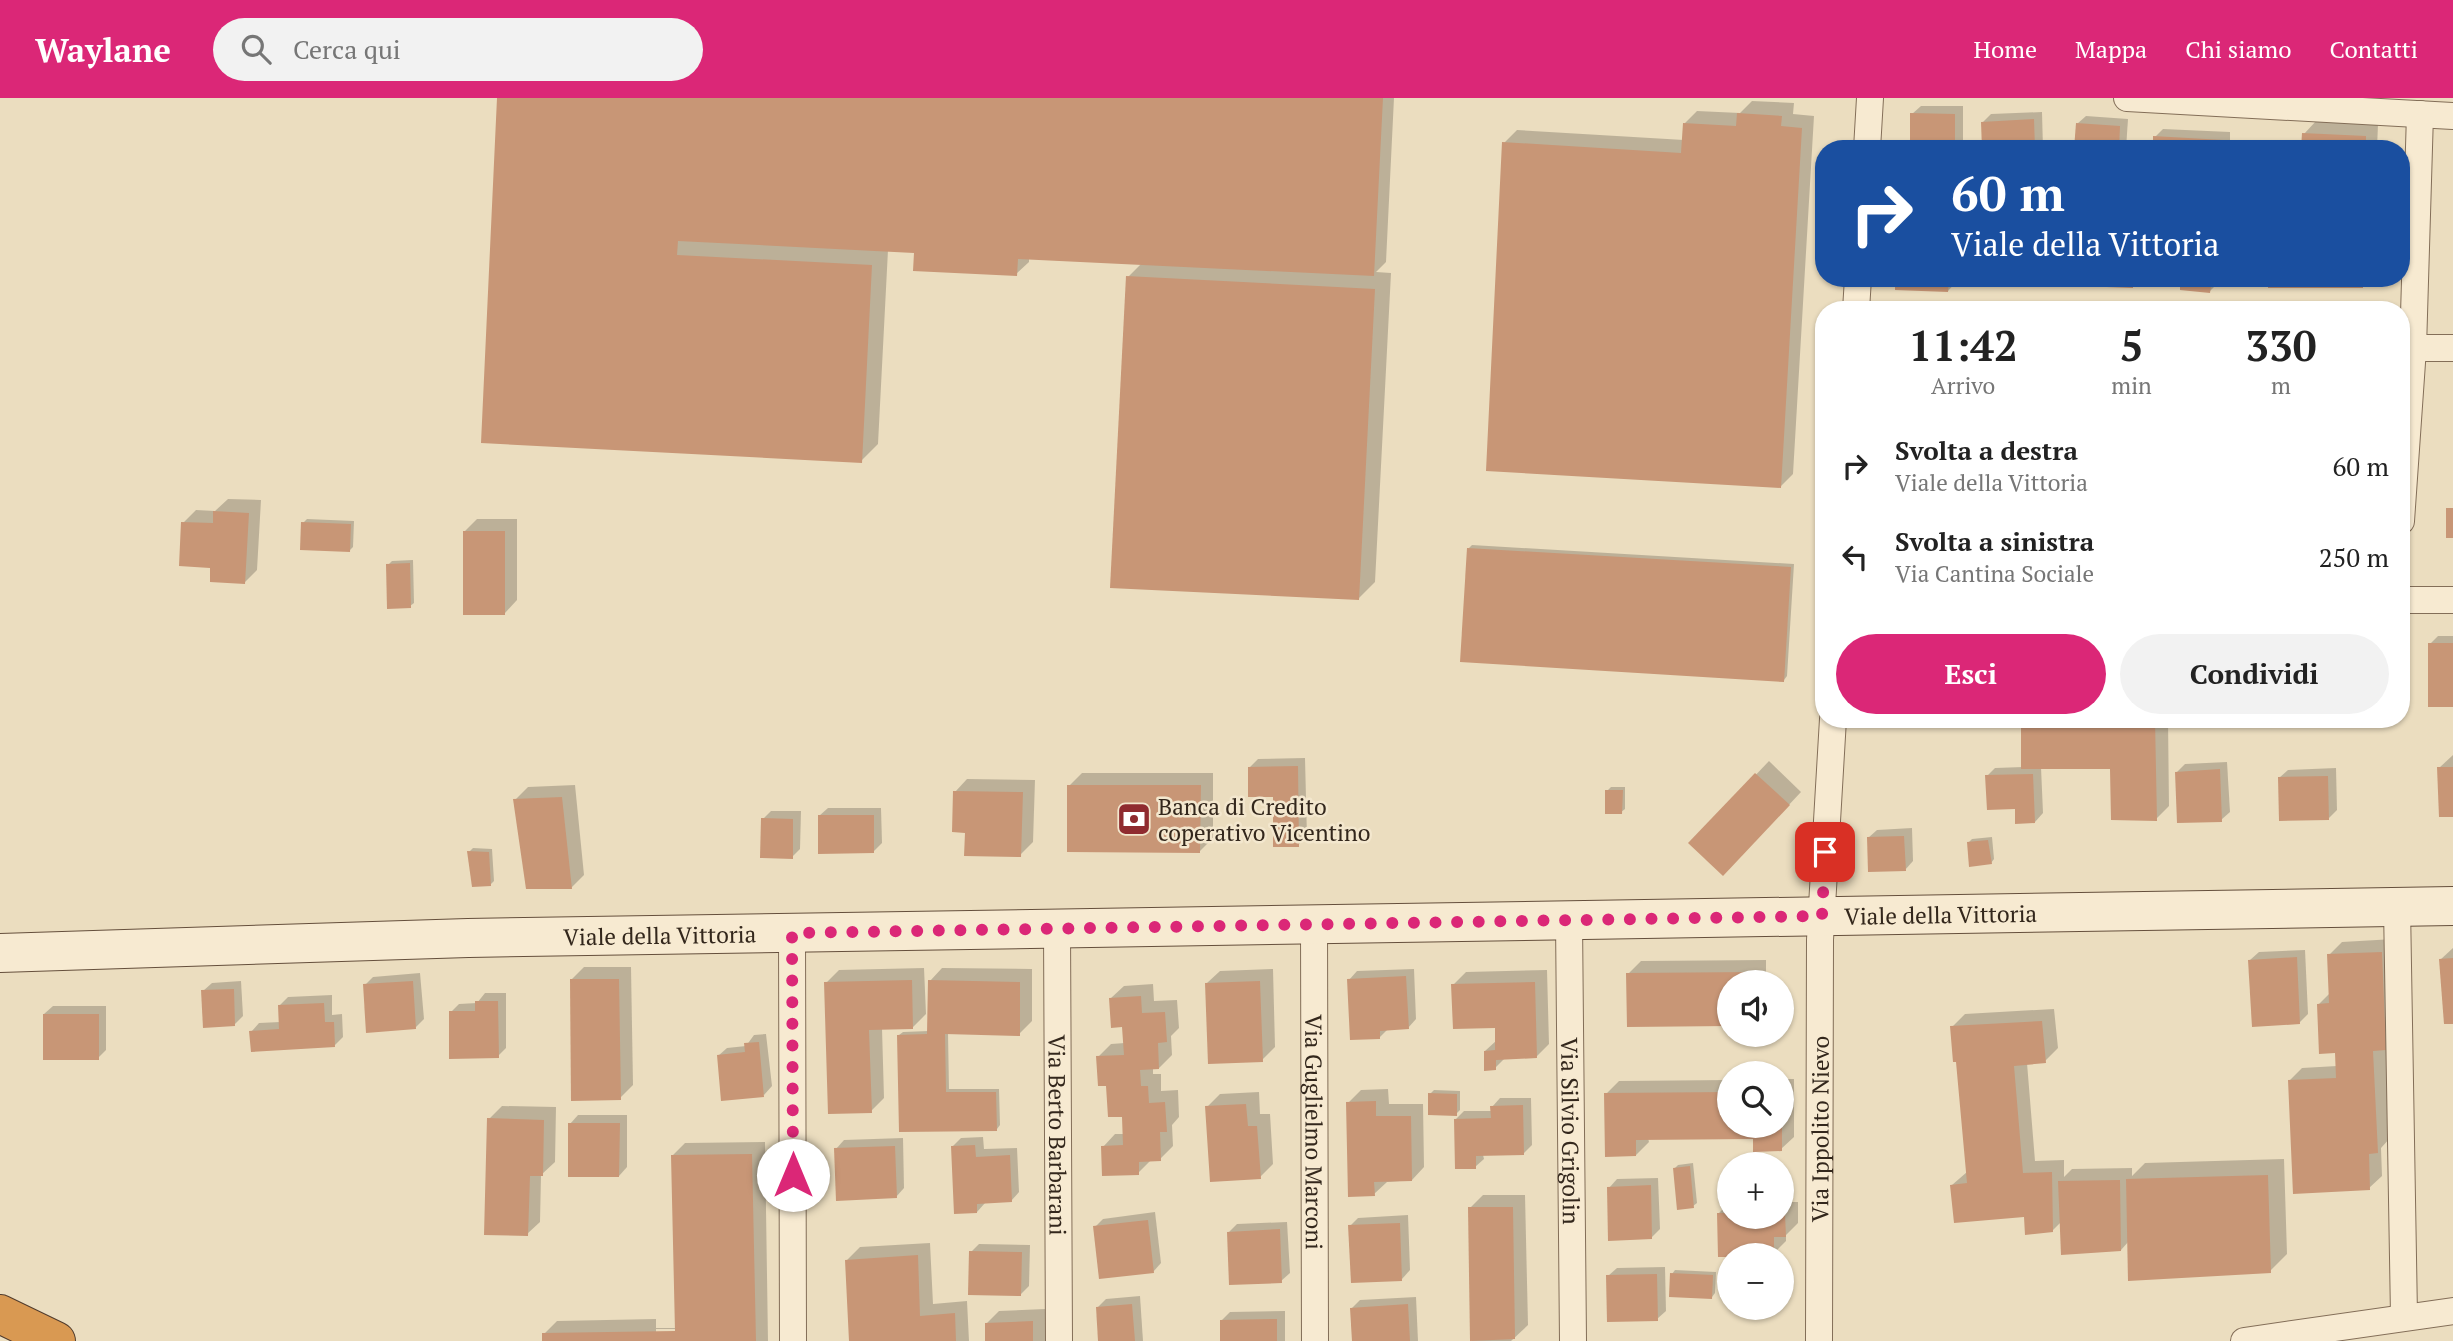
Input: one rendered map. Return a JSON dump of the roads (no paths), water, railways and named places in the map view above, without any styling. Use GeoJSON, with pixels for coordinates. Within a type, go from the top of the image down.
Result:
{"type":"FeatureCollection","features":[{"type":"Feature","properties":{"kind":"highway"},"geometry":{"type":"LineString","coordinates":[[0,1314],[56,1341]]}},
{"type":"Feature","properties":{"kind":"street"},"geometry":{"type":"LineString","coordinates":[[1868,140],[1870,98]]}},
{"type":"Feature","properties":{"kind":"street"},"geometry":{"type":"LineString","coordinates":[[2127,98],[2453,116]]}},
{"type":"Feature","properties":{"kind":"street"},"geometry":{"type":"LineString","coordinates":[[2410,301],[2420,114]]}},
{"type":"Feature","properties":{"kind":"street"},"geometry":{"type":"LineString","coordinates":[[2410,348],[2453,348]]}},
{"type":"Feature","properties":{"kind":"street"},"geometry":{"type":"LineString","coordinates":[[2410,600],[2453,600]]}},
{"type":"Feature","properties":{"kind":"street","name":"Via Ippolito Nievo"},"geometry":{"type":"LineString","coordinates":[[1819,1341],[1822,916],[1832,728]]}},
{"type":"Feature","properties":{"kind":"street","name":"Viale della Vittoria"},"geometry":{"type":"LineString","coordinates":[[0,953],[468,938],[2453,906]]}},
{"type":"Feature","properties":{"kind":"street"},"geometry":{"type":"LineString","coordinates":[[2397,907],[2404,1317]]}},
{"type":"Feature","properties":{"kind":"street","name":"Via Silvio Grigolin"},"geometry":{"type":"LineString","coordinates":[[1569,921],[1573,1341]]}},
{"type":"Feature","properties":{"kind":"street","name":"Via Guglielmo Marconi"},"geometry":{"type":"LineString","coordinates":[[1314,926],[1315,1341]]}},
{"type":"Feature","properties":{"kind":"street","name":"Via Berto Barbarani"},"geometry":{"type":"LineString","coordinates":[[1057,930],[1059,1341]]}},
{"type":"Feature","properties":{"kind":"street"},"geometry":{"type":"LineString","coordinates":[[792,933],[793,1341]]}},
{"type":"Feature","properties":{"kind":"street"},"geometry":{"type":"LineString","coordinates":[[2244,1341],[2453,1311]]}},
{"type":"Feature","properties":{"kind":"place","name":"Banca di Credito coperativo Vicentino"},"geometry":{"type":"Point","coordinates":[1134,819]}}]}
